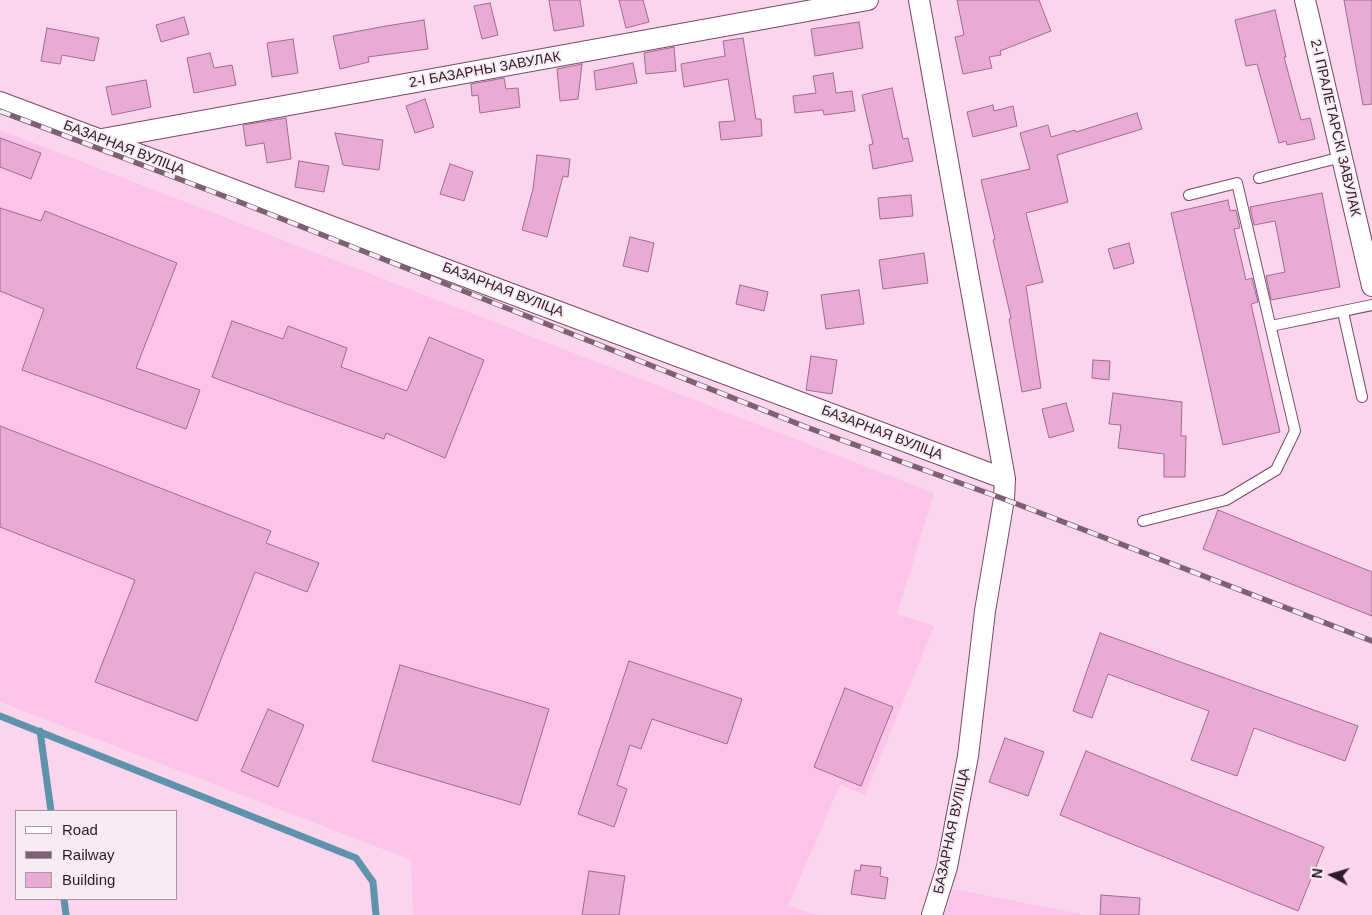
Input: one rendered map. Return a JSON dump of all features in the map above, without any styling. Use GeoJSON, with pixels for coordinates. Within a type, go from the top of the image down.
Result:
{"type":"FeatureCollection","features":[{"type":"Feature","properties":{"kind":"street","name":"2-І БАЗАРНЫ ЗАВУЛАК"},"geometry":{"type":"LineString","coordinates":[[102,139],[868,0]]}},
{"type":"Feature","properties":{"kind":"street","name":"БАЗАРНАЯ ВУЛІЦА"},"geometry":{"type":"LineString","coordinates":[[919,0],[1005,479],[1004,499],[985,611],[968,756],[947,867],[932,915]]}},
{"type":"Feature","properties":{"kind":"street","name":"2-І ПРАЛЕТАРСКІ ЗАВУЛАК"},"geometry":{"type":"LineString","coordinates":[[1305,0],[1372,286]]}},
{"type":"Feature","properties":{"kind":"street","name":"БАЗАРНАЯ ВУЛІЦА"},"geometry":{"type":"LineString","coordinates":[[0,102],[1005,479]]}},
{"type":"Feature","properties":{"kind":"lane"},"geometry":{"type":"LineString","coordinates":[[1259,178],[1342,157]]}},
{"type":"Feature","properties":{"kind":"lane"},"geometry":{"type":"LineString","coordinates":[[1142,521],[1226,500],[1276,470],[1295,431],[1237,183],[1189,195]]}},
{"type":"Feature","properties":{"kind":"lane"},"geometry":{"type":"LineString","coordinates":[[1271,326],[1372,305]]}},
{"type":"Feature","properties":{"kind":"lane"},"geometry":{"type":"LineString","coordinates":[[1342,312],[1362,398]]}},
{"type":"Feature","properties":{"kind":"shaded area"},"geometry":{"type":"Polygon","coordinates":[[[0,130],[934,493],[897,614],[934,626],[865,795],[840,785],[788,906],[817,915],[413,915],[411,860],[0,702],[0,130]]]}},
{"type":"Feature","properties":{"kind":"shaded area"},"geometry":{"type":"Polygon","coordinates":[[[953,889],[1086,915],[945,915],[953,889]]]}},
{"type":"Feature","properties":{"kind":"building"},"geometry":{"type":"Polygon","coordinates":[[[549,0],[580,0],[584,26],[554,31],[549,0]]]}},
{"type":"Feature","properties":{"kind":"building"},"geometry":{"type":"Polygon","coordinates":[[[619,0],[643,0],[649,22],[626,28],[619,0]]]}},
{"type":"Feature","properties":{"kind":"building"},"geometry":{"type":"Polygon","coordinates":[[[957,0],[1039,0],[1051,31],[1000,51],[1001,55],[989,57],[992,68],[963,74],[955,37],[964,35],[957,0]]]}},
{"type":"Feature","properties":{"kind":"building"},"geometry":{"type":"Polygon","coordinates":[[[1344,0],[1372,0],[1372,104],[1363,105],[1344,0]]]}},
{"type":"Feature","properties":{"kind":"building"},"geometry":{"type":"Polygon","coordinates":[[[490,3],[498,35],[482,39],[474,6],[490,3]]]}},
{"type":"Feature","properties":{"kind":"building"},"geometry":{"type":"Polygon","coordinates":[[[1275,10],[1286,57],[1284,57],[1301,120],[1310,118],[1315,139],[1287,145],[1286,141],[1279,143],[1257,64],[1246,66],[1235,20],[1275,10]]]}},
{"type":"Feature","properties":{"kind":"building"},"geometry":{"type":"Polygon","coordinates":[[[184,17],[189,34],[161,42],[156,25],[184,17]]]}},
{"type":"Feature","properties":{"kind":"building"},"geometry":{"type":"Polygon","coordinates":[[[424,20],[428,49],[368,57],[369,62],[340,69],[333,36],[424,20]]]}},
{"type":"Feature","properties":{"kind":"building"},"geometry":{"type":"Polygon","coordinates":[[[859,22],[863,48],[815,56],[811,29],[859,22]]]}},
{"type":"Feature","properties":{"kind":"building"},"geometry":{"type":"Polygon","coordinates":[[[47,28],[99,38],[94,61],[62,55],[60,64],[41,61],[47,28]]]}},
{"type":"Feature","properties":{"kind":"building"},"geometry":{"type":"Polygon","coordinates":[[[743,38],[756,119],[761,119],[762,136],[721,140],[719,122],[735,121],[728,79],[684,87],[681,64],[725,56],[723,41],[743,38]]]}},
{"type":"Feature","properties":{"kind":"building"},"geometry":{"type":"Polygon","coordinates":[[[293,39],[298,73],[272,77],[267,43],[293,39]]]}},
{"type":"Feature","properties":{"kind":"building"},"geometry":{"type":"Polygon","coordinates":[[[674,47],[676,71],[646,74],[644,53],[674,47]]]}},
{"type":"Feature","properties":{"kind":"building"},"geometry":{"type":"Polygon","coordinates":[[[210,53],[214,68],[232,65],[236,85],[194,93],[187,58],[210,53]]]}},
{"type":"Feature","properties":{"kind":"building"},"geometry":{"type":"Polygon","coordinates":[[[633,63],[637,83],[596,90],[594,71],[633,63]]]}},
{"type":"Feature","properties":{"kind":"building"},"geometry":{"type":"Polygon","coordinates":[[[582,64],[578,99],[560,101],[557,69],[582,64]]]}},
{"type":"Feature","properties":{"kind":"building"},"geometry":{"type":"Polygon","coordinates":[[[833,73],[836,93],[852,91],[855,111],[824,115],[823,110],[795,113],[793,96],[816,93],[813,76],[833,73]]]}},
{"type":"Feature","properties":{"kind":"building"},"geometry":{"type":"Polygon","coordinates":[[[504,78],[506,89],[518,88],[520,107],[480,113],[478,95],[472,96],[471,84],[504,78]]]}},
{"type":"Feature","properties":{"kind":"building"},"geometry":{"type":"Polygon","coordinates":[[[146,80],[151,107],[112,115],[106,87],[146,80]]]}},
{"type":"Feature","properties":{"kind":"building"},"geometry":{"type":"Polygon","coordinates":[[[892,88],[903,139],[908,138],[913,161],[873,169],[869,145],[873,144],[862,95],[892,88]]]}},
{"type":"Feature","properties":{"kind":"building"},"geometry":{"type":"Polygon","coordinates":[[[425,99],[434,127],[415,133],[406,106],[425,99]]]}},
{"type":"Feature","properties":{"kind":"building"},"geometry":{"type":"Polygon","coordinates":[[[993,105],[994,111],[1013,106],[1017,126],[973,137],[967,112],[993,105]]]}},
{"type":"Feature","properties":{"kind":"building"},"geometry":{"type":"Polygon","coordinates":[[[1137,113],[1142,129],[1057,155],[1068,202],[1026,213],[1043,282],[1026,286],[1041,388],[1022,392],[1009,319],[1011,318],[981,180],[1030,169],[1020,133],[1048,125],[1051,137],[1075,130],[1076,132],[1137,113]]]}},
{"type":"Feature","properties":{"kind":"building"},"geometry":{"type":"Polygon","coordinates":[[[286,118],[291,159],[267,163],[264,143],[246,146],[243,125],[286,118]]]}},
{"type":"Feature","properties":{"kind":"building"},"geometry":{"type":"Polygon","coordinates":[[[335,133],[383,140],[379,170],[343,165],[335,133]]]}},
{"type":"Feature","properties":{"kind":"building"},"geometry":{"type":"Polygon","coordinates":[[[0,138],[41,153],[31,179],[0,167],[0,138]]]}},
{"type":"Feature","properties":{"kind":"building"},"geometry":{"type":"Polygon","coordinates":[[[537,155],[570,159],[568,177],[563,176],[547,237],[522,230],[533,189],[537,155]]]}},
{"type":"Feature","properties":{"kind":"building"},"geometry":{"type":"Polygon","coordinates":[[[299,161],[329,166],[324,192],[295,187],[299,161]]]}},
{"type":"Feature","properties":{"kind":"building"},"geometry":{"type":"Polygon","coordinates":[[[450,164],[473,172],[464,201],[440,194],[450,164]]]}},
{"type":"Feature","properties":{"kind":"building"},"geometry":{"type":"Polygon","coordinates":[[[1322,193],[1340,287],[1271,300],[1266,276],[1285,272],[1275,221],[1254,225],[1250,207],[1322,193]]]}},
{"type":"Feature","properties":{"kind":"building"},"geometry":{"type":"Polygon","coordinates":[[[911,195],[913,216],[880,219],[878,198],[911,195]]]}},
{"type":"Feature","properties":{"kind":"building"},"geometry":{"type":"Polygon","coordinates":[[[1228,200],[1230,211],[1236,210],[1240,228],[1234,229],[1246,280],[1252,278],[1258,302],[1251,304],[1280,432],[1223,445],[1171,213],[1228,200]]]}},
{"type":"Feature","properties":{"kind":"building"},"geometry":{"type":"Polygon","coordinates":[[[0,208],[41,221],[45,211],[177,263],[136,368],[200,390],[186,429],[22,370],[44,309],[0,291],[0,208]]]}},
{"type":"Feature","properties":{"kind":"building"},"geometry":{"type":"Polygon","coordinates":[[[630,237],[654,243],[648,272],[623,266],[630,237]]]}},
{"type":"Feature","properties":{"kind":"building"},"geometry":{"type":"Polygon","coordinates":[[[1129,243],[1134,263],[1114,269],[1108,249],[1129,243]]]}},
{"type":"Feature","properties":{"kind":"building"},"geometry":{"type":"Polygon","coordinates":[[[924,253],[928,283],[883,289],[879,260],[924,253]]]}},
{"type":"Feature","properties":{"kind":"building"},"geometry":{"type":"Polygon","coordinates":[[[740,285],[768,292],[764,311],[736,304],[740,285]]]}},
{"type":"Feature","properties":{"kind":"building"},"geometry":{"type":"Polygon","coordinates":[[[859,290],[864,324],[826,329],[821,295],[859,290]]]}},
{"type":"Feature","properties":{"kind":"building"},"geometry":{"type":"Polygon","coordinates":[[[232,321],[283,339],[288,326],[347,348],[341,367],[407,391],[429,337],[484,360],[445,458],[386,433],[384,439],[212,377],[232,321]]]}},
{"type":"Feature","properties":{"kind":"building"},"geometry":{"type":"Polygon","coordinates":[[[811,356],[837,360],[832,394],[806,390],[811,356]]]}},
{"type":"Feature","properties":{"kind":"building"},"geometry":{"type":"Polygon","coordinates":[[[1093,360],[1110,361],[1109,380],[1092,378],[1093,360]]]}},
{"type":"Feature","properties":{"kind":"building"},"geometry":{"type":"Polygon","coordinates":[[[1113,393],[1182,402],[1181,436],[1186,436],[1185,477],[1164,477],[1164,454],[1118,448],[1121,425],[1109,424],[1113,393]]]}},
{"type":"Feature","properties":{"kind":"building"},"geometry":{"type":"Polygon","coordinates":[[[1066,403],[1074,431],[1049,438],[1042,409],[1066,403]]]}},
{"type":"Feature","properties":{"kind":"building"},"geometry":{"type":"Polygon","coordinates":[[[0,426],[271,531],[266,543],[319,563],[307,592],[255,572],[197,721],[95,682],[135,580],[0,527],[0,426]]]}},
{"type":"Feature","properties":{"kind":"building"},"geometry":{"type":"Polygon","coordinates":[[[1218,510],[1372,572],[1372,616],[1203,549],[1218,510]]]}},
{"type":"Feature","properties":{"kind":"building"},"geometry":{"type":"Polygon","coordinates":[[[1100,633],[1358,726],[1345,761],[1254,728],[1237,776],[1191,760],[1209,711],[1108,674],[1092,718],[1073,711],[1100,633]]]}},
{"type":"Feature","properties":{"kind":"building"},"geometry":{"type":"Polygon","coordinates":[[[629,661],[742,699],[727,744],[652,719],[641,749],[630,745],[617,785],[627,789],[614,827],[578,814],[629,661]]]}},
{"type":"Feature","properties":{"kind":"building"},"geometry":{"type":"Polygon","coordinates":[[[400,665],[549,709],[520,805],[372,761],[400,665]]]}},
{"type":"Feature","properties":{"kind":"building"},"geometry":{"type":"Polygon","coordinates":[[[845,688],[893,707],[861,786],[814,767],[845,688]]]}},
{"type":"Feature","properties":{"kind":"building"},"geometry":{"type":"Polygon","coordinates":[[[268,709],[304,725],[278,787],[241,771],[268,709]]]}},
{"type":"Feature","properties":{"kind":"building"},"geometry":{"type":"Polygon","coordinates":[[[1005,738],[1044,752],[1028,796],[989,782],[1005,738]]]}},
{"type":"Feature","properties":{"kind":"building"},"geometry":{"type":"Polygon","coordinates":[[[1086,751],[1324,847],[1298,911],[1060,815],[1086,751]]]}},
{"type":"Feature","properties":{"kind":"building"},"geometry":{"type":"Polygon","coordinates":[[[861,865],[881,867],[880,876],[888,878],[885,899],[851,894],[855,870],[860,871],[861,865]]]}},
{"type":"Feature","properties":{"kind":"building"},"geometry":{"type":"Polygon","coordinates":[[[589,871],[625,876],[619,915],[582,915],[589,871]]]}},
{"type":"Feature","properties":{"kind":"building"},"geometry":{"type":"Polygon","coordinates":[[[1101,895],[1140,898],[1139,915],[1100,915],[1101,895]]]}},
{"type":"Feature","properties":{"kind":"waterway"},"geometry":{"type":"LineString","coordinates":[[0,716],[356,858],[373,882],[376,915]]}},
{"type":"Feature","properties":{"kind":"waterway"},"geometry":{"type":"LineString","coordinates":[[40,731],[51,810]]}},
{"type":"Feature","properties":{"kind":"waterway"},"geometry":{"type":"LineString","coordinates":[[64,900],[66,915]]}},
{"type":"Feature","properties":{"kind":"railway"},"geometry":{"type":"LineString","coordinates":[[0,111],[237,201],[806,427],[1004,499],[1372,641]]}}]}
